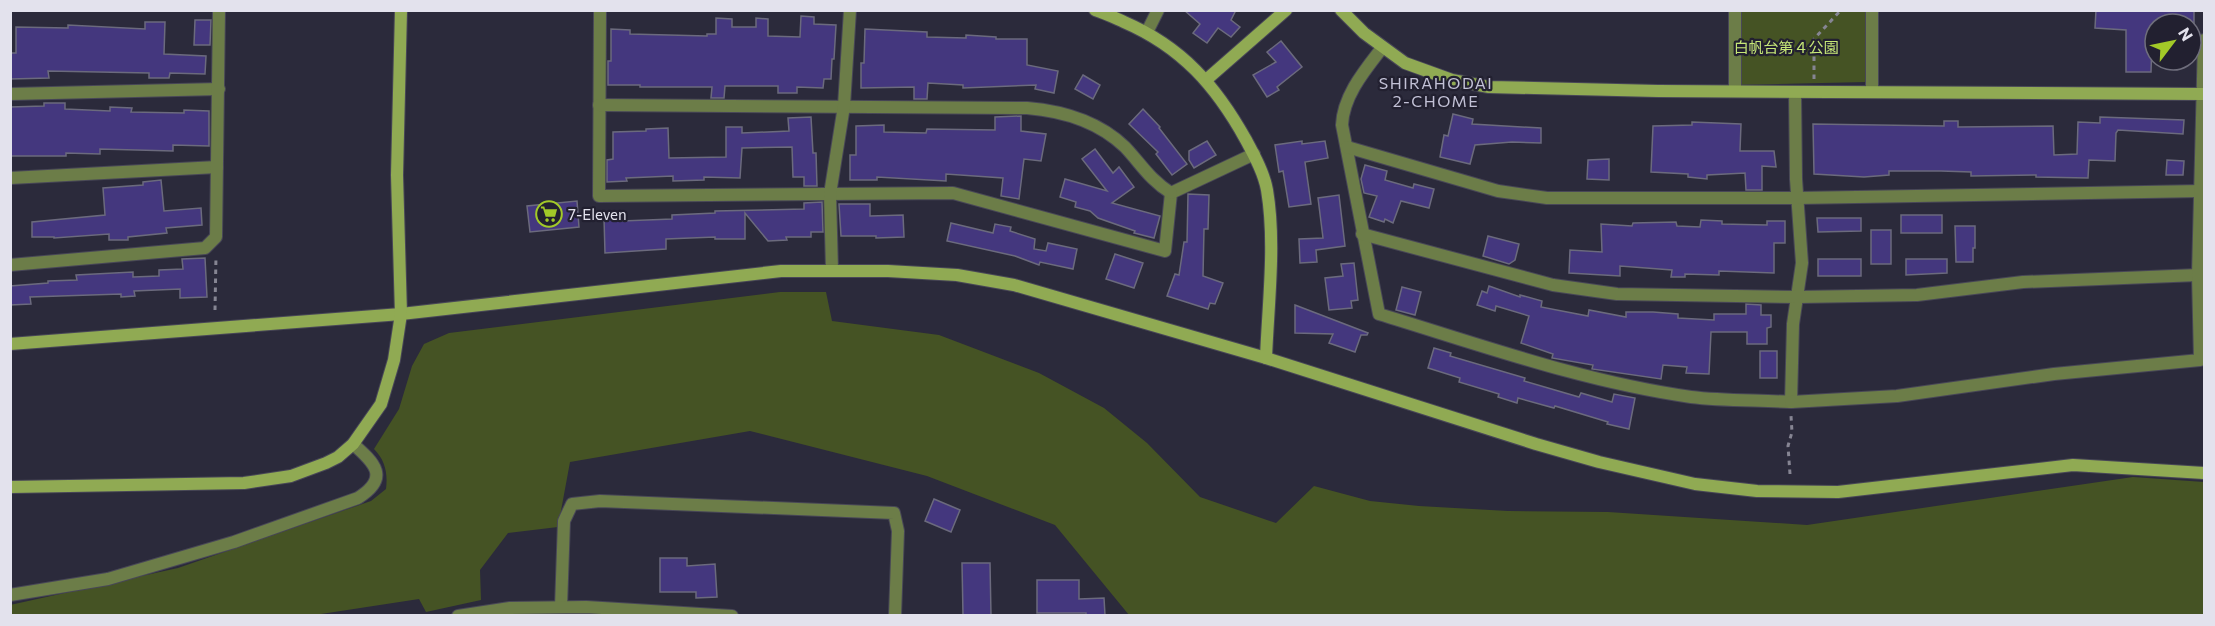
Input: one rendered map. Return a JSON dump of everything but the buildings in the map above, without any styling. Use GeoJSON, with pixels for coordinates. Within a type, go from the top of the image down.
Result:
{"type":"FeatureCollection","features":[{"type":"Feature","properties":{"kind":"street"},"geometry":{"type":"LineString","coordinates":[[10,265],[205,248],[216,237],[219,10]]}},
{"type":"Feature","properties":{"kind":"street"},"geometry":{"type":"LineString","coordinates":[[10,487],[244,483],[291,476],[332,460],[353,444],[381,404],[393,360],[401,314],[397,175],[401,10]]}},
{"type":"Feature","properties":{"kind":"street"},"geometry":{"type":"LineString","coordinates":[[600,10],[599,196],[953,193],[1165,251],[1171,193]]}},
{"type":"Feature","properties":{"kind":"street"},"geometry":{"type":"LineString","coordinates":[[832,270],[830,194],[844,106],[850,10]]}},
{"type":"Feature","properties":{"kind":"street"},"geometry":{"type":"LineString","coordinates":[[1095,10],[1147,32],[1177,52],[1206,80],[1230,111],[1254,154],[1267,189],[1270,241],[1266,358]]}},
{"type":"Feature","properties":{"kind":"street"},"geometry":{"type":"LineString","coordinates":[[1147,32],[1158,10]]}},
{"type":"Feature","properties":{"kind":"street"},"geometry":{"type":"LineString","coordinates":[[1206,80],[1286,10]]}},
{"type":"Feature","properties":{"kind":"street"},"geometry":{"type":"LineString","coordinates":[[1341,10],[1382,48],[1405,63],[1452,80],[1489,87],[1795,92],[2204,94]]}},
{"type":"Feature","properties":{"kind":"street"},"geometry":{"type":"LineString","coordinates":[[1735,10],[1735,91]]}},
{"type":"Feature","properties":{"kind":"street"},"geometry":{"type":"LineString","coordinates":[[1872,10],[1872,92]]}},
{"type":"Feature","properties":{"kind":"street"},"geometry":{"type":"LineString","coordinates":[[1382,48],[1350,94],[1342,111],[1342,125],[1379,314],[1612,382],[1692,397],[1791,402],[1897,396],[2054,374],[2200,360],[2198,275],[2205,40]]}},
{"type":"Feature","properties":{"kind":"street"},"geometry":{"type":"LineString","coordinates":[[10,94],[219,89]]}},
{"type":"Feature","properties":{"kind":"street"},"geometry":{"type":"LineString","coordinates":[[1791,402],[1793,324],[1802,263],[1801,226],[1797,198],[1795,92]]}},
{"type":"Feature","properties":{"kind":"street"},"geometry":{"type":"LineString","coordinates":[[599,105],[1055,110],[1090,122],[1124,146],[1156,184],[1171,193]]}},
{"type":"Feature","properties":{"kind":"street"},"geometry":{"type":"LineString","coordinates":[[1347,147],[1498,191],[1547,198],[1797,198],[2201,191]]}},
{"type":"Feature","properties":{"kind":"street"},"geometry":{"type":"LineString","coordinates":[[1171,193],[1254,154]]}},
{"type":"Feature","properties":{"kind":"street"},"geometry":{"type":"LineString","coordinates":[[10,178],[217,167]]}},
{"type":"Feature","properties":{"kind":"street"},"geometry":{"type":"LineString","coordinates":[[1362,234],[1553,285],[1617,294],[1798,297],[1917,295],[2023,282],[2198,275]]}},
{"type":"Feature","properties":{"kind":"street"},"geometry":{"type":"LineString","coordinates":[[10,344],[401,314],[781,271],[888,271],[957,275],[1014,285],[1266,358],[1547,447],[1664,478],[1726,488],[1838,492],[2073,465],[2205,473]]}},
{"type":"Feature","properties":{"kind":"street"},"geometry":{"type":"LineString","coordinates":[[10,595],[108,579],[234,542],[358,498],[371,490],[376,481],[377,470],[371,459],[353,444]]}},
{"type":"Feature","properties":{"kind":"street"},"geometry":{"type":"LineString","coordinates":[[561,607],[564,521],[572,504],[600,501],[894,513],[898,531],[895,615]]}},
{"type":"Feature","properties":{"kind":"street"},"geometry":{"type":"LineString","coordinates":[[458,615],[510,608],[561,607],[732,615]]}},
{"type":"Feature","properties":{"kind":"path"},"geometry":{"type":"LineString","coordinates":[[1813,92],[1814,39],[1840,10]]}},
{"type":"Feature","properties":{"kind":"path"},"geometry":{"type":"LineString","coordinates":[[209,244],[216,255],[215,310]]}},
{"type":"Feature","properties":{"kind":"path"},"geometry":{"type":"LineString","coordinates":[[1790,474],[1788,446],[1792,432],[1791,402]]}},
{"type":"Feature","properties":{"kind":"green space","name":"白帆台第４公園"},"geometry":{"type":"Polygon","coordinates":[[[1740,11],[1866,11],[1867,82],[1739,85],[1740,11]]]}},
{"type":"Feature","properties":{"kind":"green space"},"geometry":{"type":"Polygon","coordinates":[[[780,292],[826,292],[832,321],[939,335],[1039,373],[1104,408],[1147,443],[1200,497],[1276,523],[1314,486],[1370,501],[1419,506],[1508,511],[1608,512],[1807,525],[2133,477],[2204,482],[2204,615],[1129,615],[1055,525],[927,476],[750,431],[570,462],[558,527],[508,533],[480,570],[481,600],[426,612],[419,599],[308,616],[11,616],[10,605],[178,568],[371,501],[386,489],[387,483],[383,462],[374,449],[399,409],[412,366],[424,344],[449,333],[780,292]]]}},
{"type":"Feature","properties":{"kind":"place","name":"7-Eleven"},"geometry":{"type":"Point","coordinates":[549,214]}},
{"type":"Feature","properties":{"kind":"district","name":"SHIRAHODAI 2-CHOME"},"geometry":{"type":"Point","coordinates":[1436,91]}}]}
